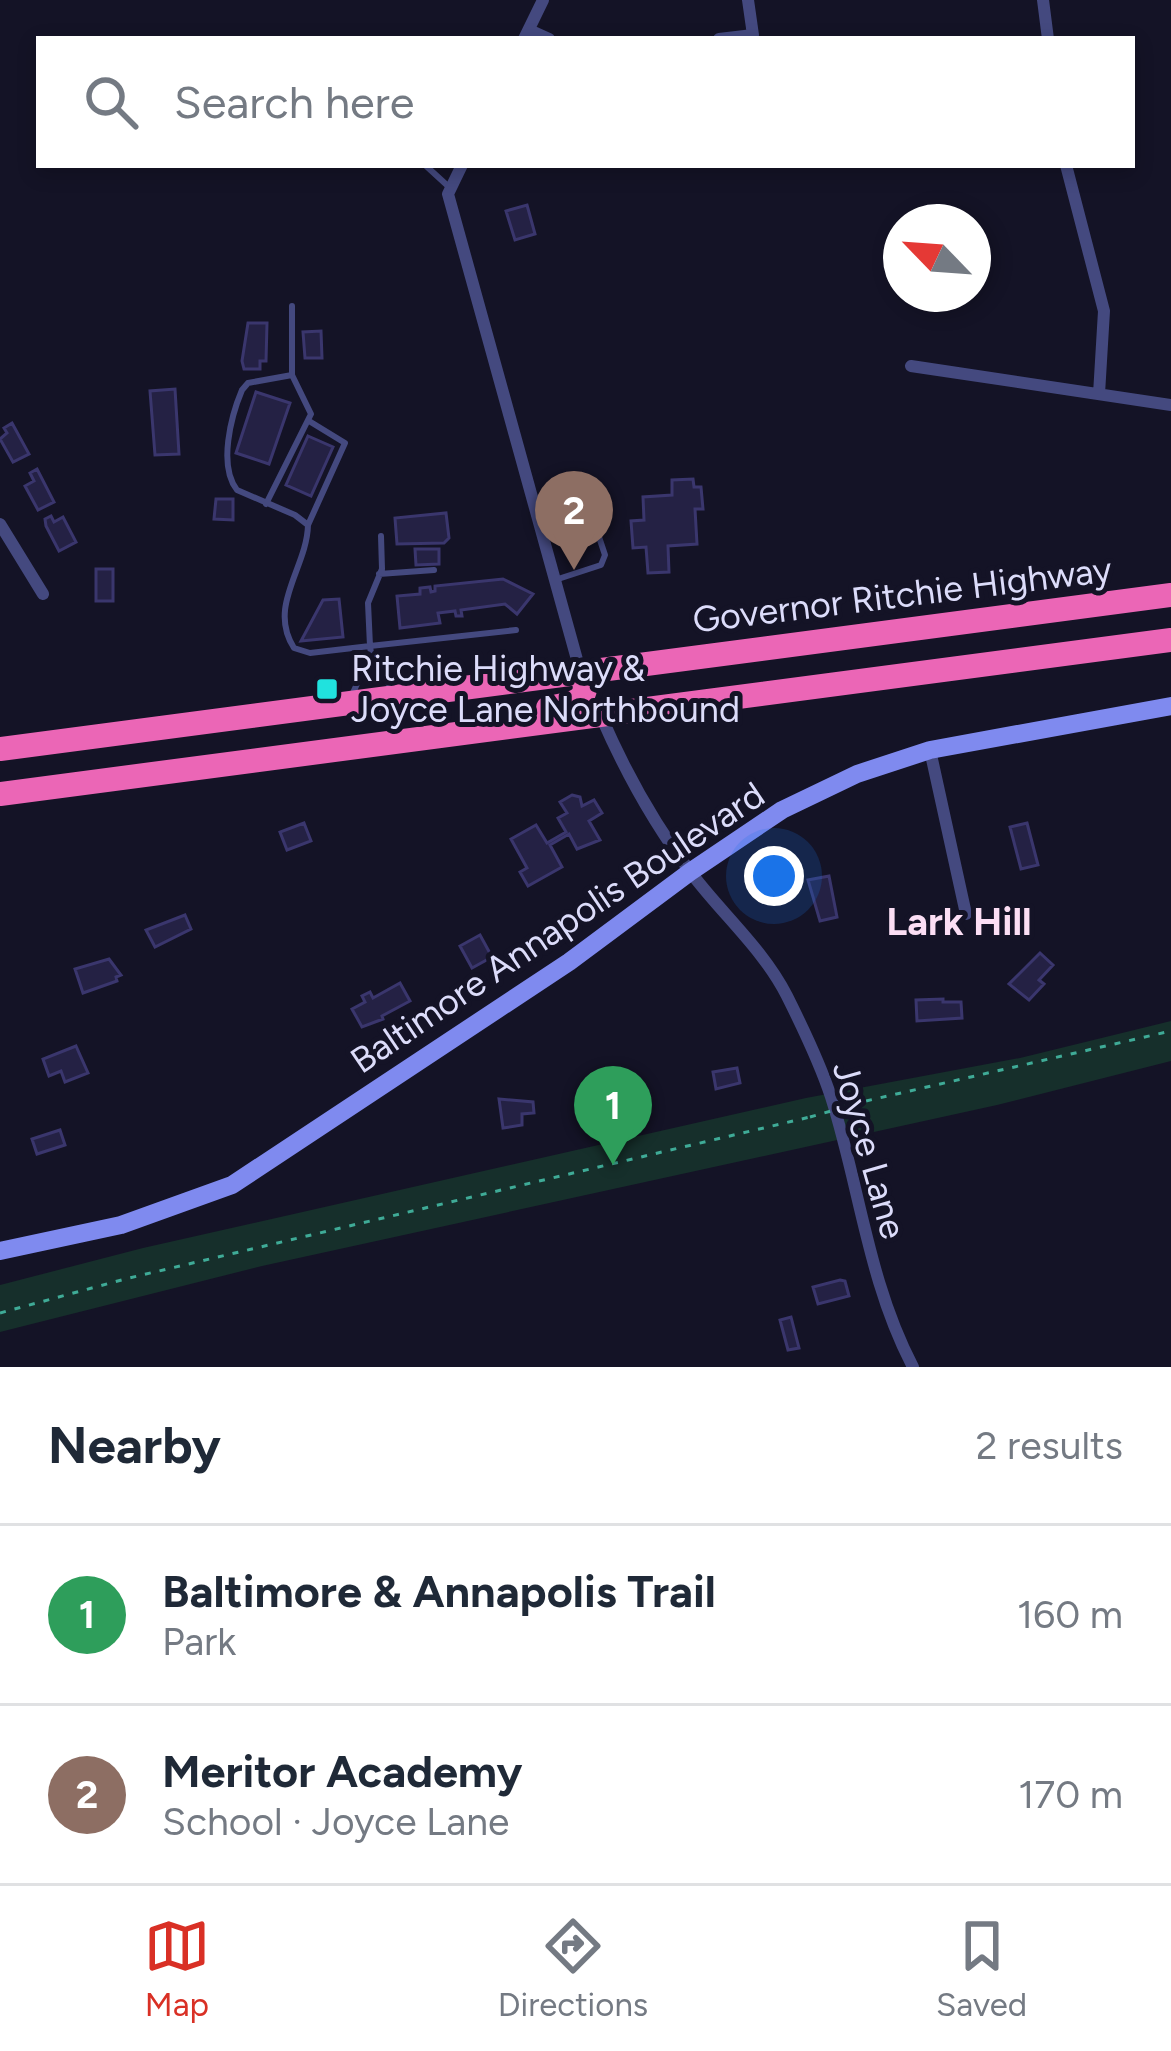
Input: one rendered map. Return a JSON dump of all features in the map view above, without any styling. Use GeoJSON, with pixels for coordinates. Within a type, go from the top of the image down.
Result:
{"type":"FeatureCollection","features":[{"type":"Feature","properties":{"kind":"highway","name":"Governor Ritchie Highway"},"geometry":{"type":"LineString","coordinates":[[0,749],[1171,595]]}},
{"type":"Feature","properties":{"kind":"highway"},"geometry":{"type":"LineString","coordinates":[[0,794],[1171,640]]}},
{"type":"Feature","properties":{"kind":"highway"},"geometry":{"type":"LineString","coordinates":[[601,714],[601,695],[609,685],[674,660]]}},
{"type":"Feature","properties":{"kind":"highway"},"geometry":{"type":"LineString","coordinates":[[466,733],[505,716],[574,704],[587,686],[581,674]]}},
{"type":"Feature","properties":{"kind":"street"},"geometry":{"type":"LineString","coordinates":[[526,35],[543,0]]}},
{"type":"Feature","properties":{"kind":"street"},"geometry":{"type":"LineString","coordinates":[[739,36],[753,34],[748,0]]}},
{"type":"Feature","properties":{"kind":"street"},"geometry":{"type":"LineString","coordinates":[[1043,0],[1048,36]]}},
{"type":"Feature","properties":{"kind":"street"},"geometry":{"type":"LineString","coordinates":[[461,168],[448,194],[581,674]]}},
{"type":"Feature","properties":{"kind":"street"},"geometry":{"type":"LineString","coordinates":[[1067,168],[1104,311],[1099,394]]}},
{"type":"Feature","properties":{"kind":"street"},"geometry":{"type":"LineString","coordinates":[[911,366],[1171,405]]}},
{"type":"Feature","properties":{"kind":"street"},"geometry":{"type":"LineString","coordinates":[[0,524],[43,594]]}},
{"type":"Feature","properties":{"kind":"street","name":"Baltimore Annapolis Boulevard"},"geometry":{"type":"LineString","coordinates":[[0,1251],[121,1225],[232,1185],[569,962],[782,810],[857,774],[930,750],[1171,706]]}},
{"type":"Feature","properties":{"kind":"street","name":"Joyce Lane"},"geometry":{"type":"LineString","coordinates":[[601,714],[616,751],[690,872],[767,962],[787,996],[831,1096],[870,1262],[914,1367]]}},
{"type":"Feature","properties":{"kind":"street"},"geometry":{"type":"LineString","coordinates":[[930,750],[966,914]]}},
{"type":"Feature","properties":{"kind":"lane"},"geometry":{"type":"LineString","coordinates":[[428,168],[451,188]]}},
{"type":"Feature","properties":{"kind":"lane"},"geometry":{"type":"LineString","coordinates":[[266,504],[309,421],[308,407],[292,375],[292,306]]}},
{"type":"Feature","properties":{"kind":"lane"},"geometry":{"type":"LineString","coordinates":[[292,375],[248,383],[236,404],[228,454],[230,482],[244,496],[308,525]]}},
{"type":"Feature","properties":{"kind":"lane"},"geometry":{"type":"LineString","coordinates":[[309,421],[345,443],[308,525],[283,615],[289,641],[300,652],[310,653],[516,630]]}},
{"type":"Feature","properties":{"kind":"lane"},"geometry":{"type":"LineString","coordinates":[[538,519],[584,506],[591,513],[605,556],[591,570],[555,580]]}},
{"type":"Feature","properties":{"kind":"lane"},"geometry":{"type":"LineString","coordinates":[[349,703],[370,649],[368,603],[383,560],[380,536]]}},
{"type":"Feature","properties":{"kind":"lane"},"geometry":{"type":"LineString","coordinates":[[380,574],[434,570]]}},
{"type":"Feature","properties":{"kind":"lane"},"geometry":{"type":"LineString","coordinates":[[370,649],[396,696]]}},
{"type":"Feature","properties":{"kind":"path"},"geometry":{"type":"LineString","coordinates":[[0,1312],[1171,1031]]}},
{"type":"Feature","properties":{"kind":"green space"},"geometry":{"type":"Polygon","coordinates":[[[1171,1021],[1171,1061],[997,1105],[262,1266],[0,1332],[0,1285],[143,1248],[806,1098],[1020,1058],[1171,1021]]]}},
{"type":"Feature","properties":{"kind":"building"},"geometry":{"type":"Polygon","coordinates":[[[527,205],[535,234],[515,240],[506,211],[527,205]]]}},
{"type":"Feature","properties":{"kind":"building"},"geometry":{"type":"Polygon","coordinates":[[[248,323],[267,323],[266,361],[260,361],[260,369],[244,369],[248,323]]]}},
{"type":"Feature","properties":{"kind":"building"},"geometry":{"type":"Polygon","coordinates":[[[321,331],[322,358],[305,358],[303,332],[321,331]]]}},
{"type":"Feature","properties":{"kind":"building"},"geometry":{"type":"Polygon","coordinates":[[[175,389],[179,454],[155,455],[150,391],[175,389]]]}},
{"type":"Feature","properties":{"kind":"building"},"geometry":{"type":"Polygon","coordinates":[[[256,392],[290,403],[269,464],[236,453],[256,392]]]}},
{"type":"Feature","properties":{"kind":"building"},"geometry":{"type":"Polygon","coordinates":[[[12,423],[29,454],[13,462],[0,439],[12,423]]]}},
{"type":"Feature","properties":{"kind":"building"},"geometry":{"type":"Polygon","coordinates":[[[308,436],[333,447],[311,496],[286,485],[308,436]]]}},
{"type":"Feature","properties":{"kind":"building"},"geometry":{"type":"Polygon","coordinates":[[[37,469],[54,502],[38,510],[25,486],[34,481],[30,473],[37,469]]]}},
{"type":"Feature","properties":{"kind":"building"},"geometry":{"type":"Polygon","coordinates":[[[693,479],[694,487],[701,487],[703,509],[695,509],[697,544],[668,546],[669,572],[648,573],[646,547],[633,548],[631,521],[644,520],[643,497],[672,495],[672,480],[693,479]]]}},
{"type":"Feature","properties":{"kind":"building"},"geometry":{"type":"Polygon","coordinates":[[[216,499],[233,499],[233,520],[214,519],[216,499]]]}},
{"type":"Feature","properties":{"kind":"building"},"geometry":{"type":"Polygon","coordinates":[[[446,513],[449,538],[444,543],[397,544],[395,518],[446,513]]]}},
{"type":"Feature","properties":{"kind":"building"},"geometry":{"type":"Polygon","coordinates":[[[51,516],[54,522],[63,517],[76,542],[59,551],[46,526],[45,519],[51,516]]]}},
{"type":"Feature","properties":{"kind":"building"},"geometry":{"type":"Polygon","coordinates":[[[415,549],[439,549],[439,564],[416,565],[415,549]]]}},
{"type":"Feature","properties":{"kind":"building"},"geometry":{"type":"Polygon","coordinates":[[[96,569],[113,569],[113,601],[96,601],[96,569]]]}},
{"type":"Feature","properties":{"kind":"building"},"geometry":{"type":"Polygon","coordinates":[[[503,579],[533,594],[517,614],[505,604],[461,610],[462,616],[455,611],[438,613],[440,623],[400,628],[397,596],[420,594],[420,588],[430,587],[431,592],[435,586],[503,579]]]}},
{"type":"Feature","properties":{"kind":"building"},"geometry":{"type":"Polygon","coordinates":[[[339,599],[343,637],[301,641],[323,600],[339,599]]]}},
{"type":"Feature","properties":{"kind":"building"},"geometry":{"type":"Polygon","coordinates":[[[572,795],[580,797],[582,806],[594,800],[602,813],[589,821],[600,840],[577,849],[569,834],[550,845],[562,867],[528,886],[520,872],[527,868],[511,839],[536,825],[547,843],[566,832],[558,818],[567,813],[560,802],[572,795]]]}},
{"type":"Feature","properties":{"kind":"building"},"geometry":{"type":"Polygon","coordinates":[[[304,823],[311,841],[287,850],[280,832],[304,823]]]}},
{"type":"Feature","properties":{"kind":"building"},"geometry":{"type":"Polygon","coordinates":[[[1027,823],[1038,865],[1021,869],[1010,827],[1027,823]]]}},
{"type":"Feature","properties":{"kind":"building"},"geometry":{"type":"Polygon","coordinates":[[[829,876],[837,917],[820,921],[808,880],[829,876]]]}},
{"type":"Feature","properties":{"kind":"building"},"geometry":{"type":"Polygon","coordinates":[[[185,915],[191,929],[155,947],[146,930],[185,915]]]}},
{"type":"Feature","properties":{"kind":"building"},"geometry":{"type":"Polygon","coordinates":[[[480,935],[492,957],[472,968],[460,946],[480,935]]]}},
{"type":"Feature","properties":{"kind":"building"},"geometry":{"type":"Polygon","coordinates":[[[1040,953],[1053,965],[1029,1000],[1009,984],[1040,953]]]}},
{"type":"Feature","properties":{"kind":"building"},"geometry":{"type":"Polygon","coordinates":[[[109,959],[121,975],[117,981],[83,993],[75,969],[109,959]]]}},
{"type":"Feature","properties":{"kind":"building"},"geometry":{"type":"Polygon","coordinates":[[[400,983],[410,1001],[362,1027],[352,1009],[365,1002],[362,996],[370,992],[373,998],[400,983]]]}},
{"type":"Feature","properties":{"kind":"building"},"geometry":{"type":"Polygon","coordinates":[[[916,1000],[961,1002],[962,1018],[917,1021],[916,1000]]]}},
{"type":"Feature","properties":{"kind":"building"},"geometry":{"type":"Polygon","coordinates":[[[76,1046],[88,1073],[65,1082],[61,1071],[49,1076],[43,1059],[76,1046]]]}},
{"type":"Feature","properties":{"kind":"building"},"geometry":{"type":"Polygon","coordinates":[[[737,1068],[740,1083],[716,1089],[713,1072],[737,1068]]]}},
{"type":"Feature","properties":{"kind":"building"},"geometry":{"type":"Polygon","coordinates":[[[499,1099],[533,1102],[534,1113],[522,1114],[522,1125],[503,1128],[499,1099]]]}},
{"type":"Feature","properties":{"kind":"building"},"geometry":{"type":"Polygon","coordinates":[[[60,1130],[65,1145],[37,1154],[32,1139],[60,1130]]]}},
{"type":"Feature","properties":{"kind":"building"},"geometry":{"type":"Polygon","coordinates":[[[845,1281],[849,1296],[818,1304],[813,1287],[845,1281]]]}},
{"type":"Feature","properties":{"kind":"building"},"geometry":{"type":"Polygon","coordinates":[[[791,1317],[799,1348],[788,1350],[780,1320],[791,1317]]]}},
{"type":"Feature","properties":{"kind":"place","name":"Meritor Academy"},"geometry":{"type":"Point","coordinates":[574,570]}},
{"type":"Feature","properties":{"kind":"place","name":"Ritchie Highway & Joyce Lane Northbound"},"geometry":{"type":"Point","coordinates":[327,689]}},
{"type":"Feature","properties":{"kind":"place","name":"Baltimore & Annapolis Trail"},"geometry":{"type":"Point","coordinates":[613,1165]}},
{"type":"Feature","properties":{"kind":"district","name":"Lark Hill"},"geometry":{"type":"Point","coordinates":[959,921]}}]}
